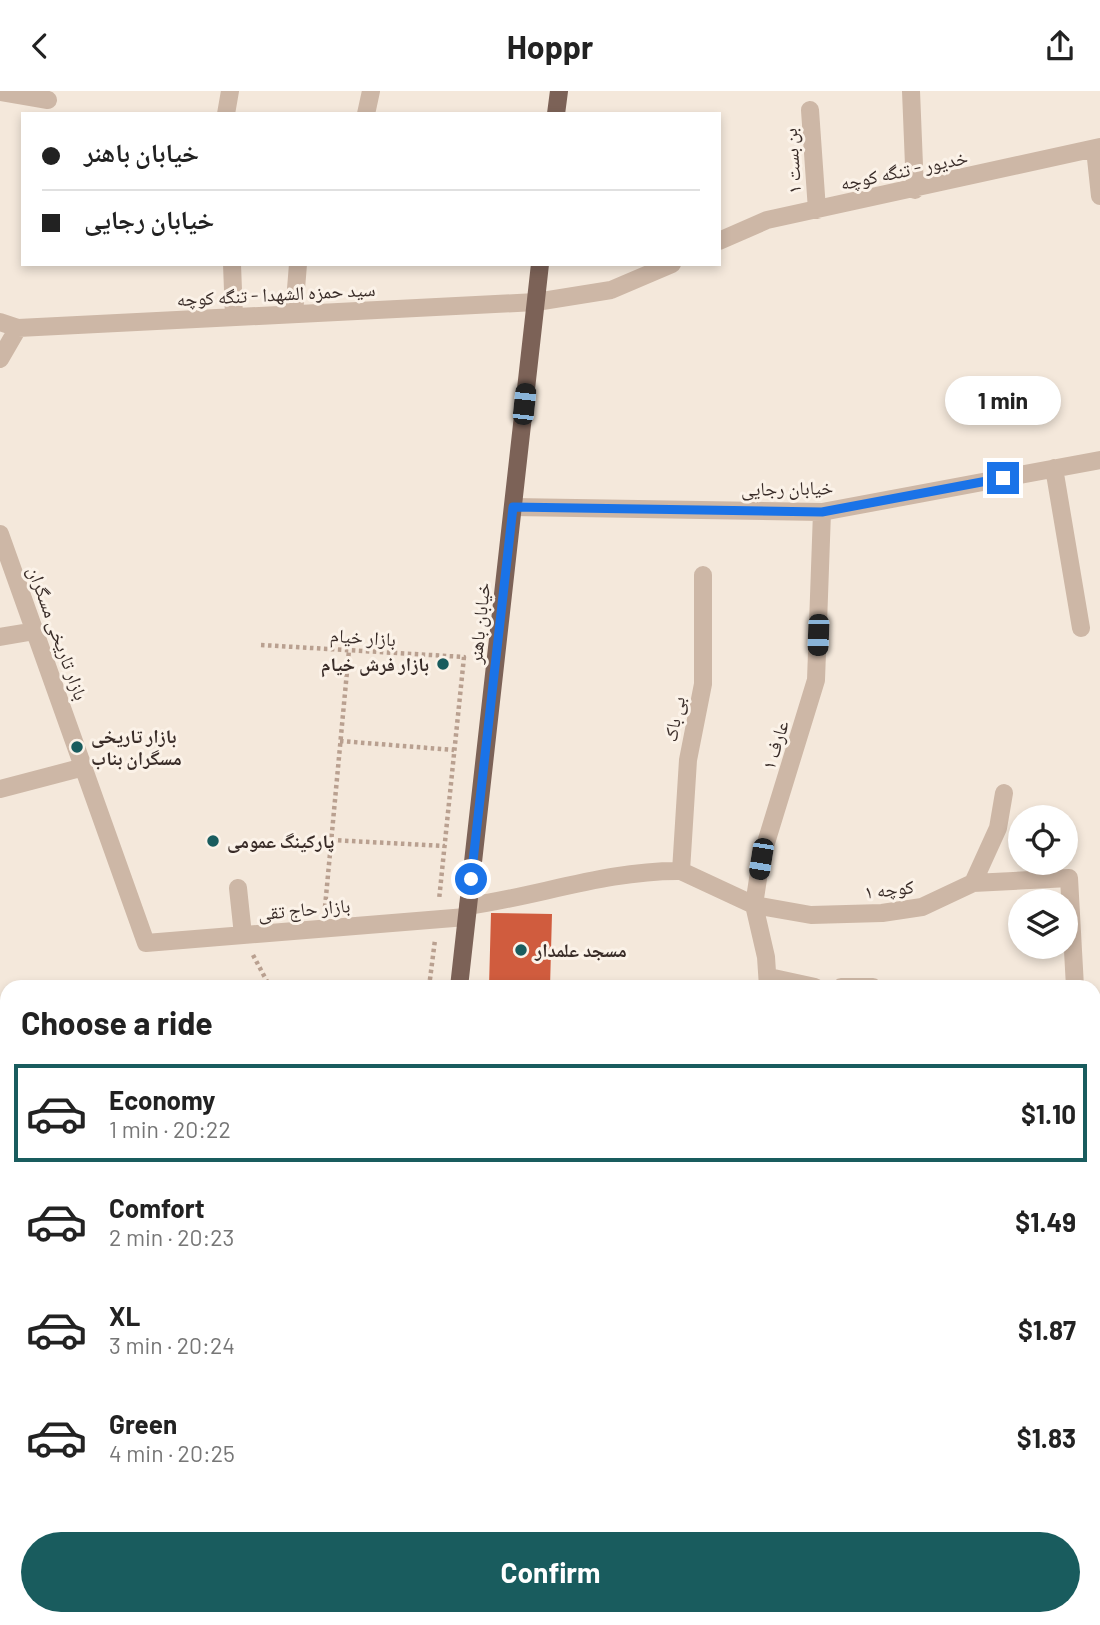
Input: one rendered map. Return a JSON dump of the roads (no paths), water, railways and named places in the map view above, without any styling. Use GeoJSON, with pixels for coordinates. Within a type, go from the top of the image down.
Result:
{"type":"FeatureCollection","features":[{"type":"Feature","properties":{"kind":"main road"},"geometry":{"type":"LineString","coordinates":[[556,112],[559,91]]}},
{"type":"Feature","properties":{"kind":"main road","name":"خیابان باهنر"},"geometry":{"type":"LineString","coordinates":[[459,980],[540,266]]}},
{"type":"Feature","properties":{"kind":"street"},"geometry":{"type":"LineString","coordinates":[[226,112],[230,91]]}},
{"type":"Feature","properties":{"kind":"street"},"geometry":{"type":"LineString","coordinates":[[366,112],[371,91]]}},
{"type":"Feature","properties":{"kind":"street"},"geometry":{"type":"LineString","coordinates":[[911,91],[915,190]]}},
{"type":"Feature","properties":{"kind":"street"},"geometry":{"type":"LineString","coordinates":[[0,92],[48,100]]}},
{"type":"Feature","properties":{"kind":"street","name":"بن بست ۱"},"geometry":{"type":"LineString","coordinates":[[810,110],[817,210]]}},
{"type":"Feature","properties":{"kind":"street"},"geometry":{"type":"LineString","coordinates":[[1098,148],[1100,196]]}},
{"type":"Feature","properties":{"kind":"street","name":"خدیور - تنگه کوچه"},"geometry":{"type":"LineString","coordinates":[[721,240],[767,220],[915,190],[1098,148]]}},
{"type":"Feature","properties":{"kind":"street"},"geometry":{"type":"LineString","coordinates":[[232,266],[234,317]]}},
{"type":"Feature","properties":{"kind":"street"},"geometry":{"type":"LineString","coordinates":[[294,314],[298,266]]}},
{"type":"Feature","properties":{"kind":"street"},"geometry":{"type":"LineString","coordinates":[[536,302],[611,290],[667,266]]}},
{"type":"Feature","properties":{"kind":"street","name":"سید حمزه الشهدا - تنگه کوچه"},"geometry":{"type":"LineString","coordinates":[[18,328],[536,302]]}},
{"type":"Feature","properties":{"kind":"street"},"geometry":{"type":"LineString","coordinates":[[0,322],[18,328],[0,359]]}},
{"type":"Feature","properties":{"kind":"street","name":"خیابان رجایی"},"geometry":{"type":"LineString","coordinates":[[513,507],[822,512],[1100,460]]}},
{"type":"Feature","properties":{"kind":"street"},"geometry":{"type":"LineString","coordinates":[[1054,468],[1082,628]]}},
{"type":"Feature","properties":{"kind":"street","name":"عارف ۱"},"geometry":{"type":"LineString","coordinates":[[768,980],[754,905],[761,859],[816,680],[822,512]]}},
{"type":"Feature","properties":{"kind":"street","name":"بازار تاریخی مسگران"},"geometry":{"type":"LineString","coordinates":[[0,534],[146,943]]}},
{"type":"Feature","properties":{"kind":"street","name":"بی باک"},"geometry":{"type":"LineString","coordinates":[[681,871],[688,760],[702,684],[703,575]]}},
{"type":"Feature","properties":{"kind":"street"},"geometry":{"type":"LineString","coordinates":[[0,637],[35,631]]}},
{"type":"Feature","properties":{"kind":"street"},"geometry":{"type":"LineString","coordinates":[[0,789],[84,767]]}},
{"type":"Feature","properties":{"kind":"street"},"geometry":{"type":"LineString","coordinates":[[1003,793],[998,828],[973,883],[1069,878],[1075,980]]}},
{"type":"Feature","properties":{"kind":"street"},"geometry":{"type":"LineString","coordinates":[[467,911],[643,871],[681,871],[754,905]]}},
{"type":"Feature","properties":{"kind":"street","name":"کوچه ۱"},"geometry":{"type":"LineString","coordinates":[[754,905],[811,915],[881,913],[922,907],[973,883]]}},
{"type":"Feature","properties":{"kind":"street"},"geometry":{"type":"LineString","coordinates":[[238,888],[243,935]]}},
{"type":"Feature","properties":{"kind":"street","name":"بازار حاج تقی"},"geometry":{"type":"LineString","coordinates":[[146,943],[437,919],[467,911]]}},
{"type":"Feature","properties":{"kind":"place","name":"بازار فرش خیام"},"geometry":{"type":"Point","coordinates":[443,664]}},
{"type":"Feature","properties":{"kind":"place","name":"بازار تاریخی مسگران بناب"},"geometry":{"type":"Point","coordinates":[77,747]}},
{"type":"Feature","properties":{"kind":"place","name":"پارکینگ عمومی"},"geometry":{"type":"Point","coordinates":[213,841]}},
{"type":"Feature","properties":{"kind":"place","name":"مسجد علمدار"},"geometry":{"type":"Point","coordinates":[521,950]}}]}
